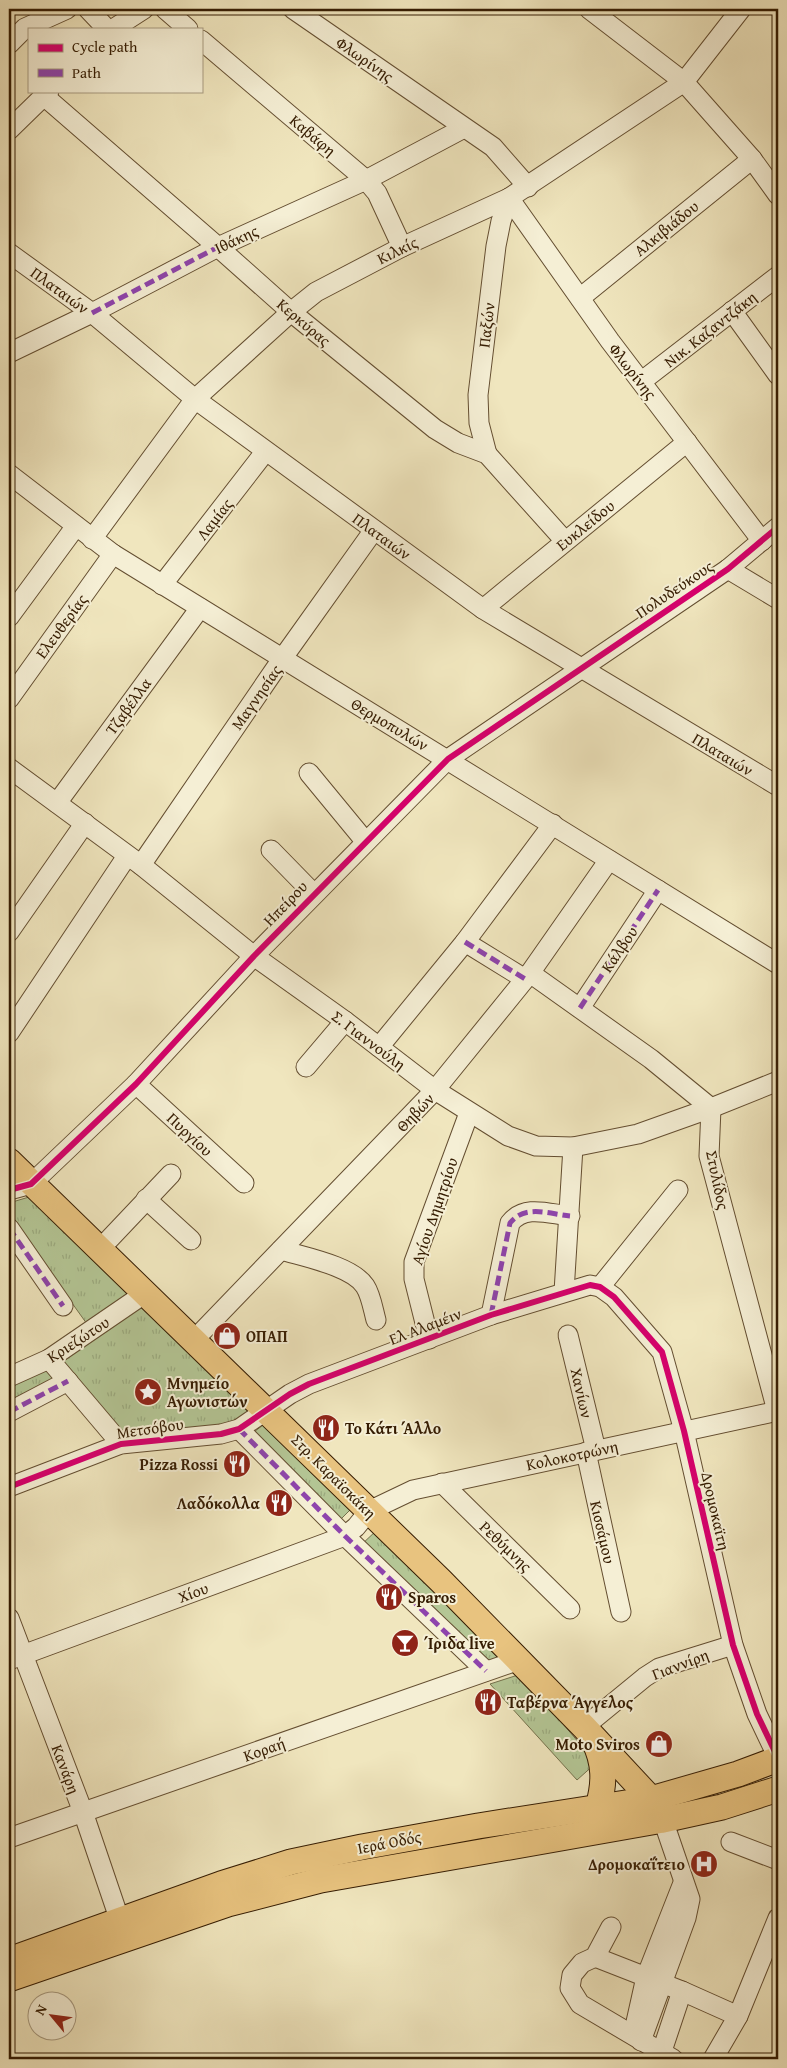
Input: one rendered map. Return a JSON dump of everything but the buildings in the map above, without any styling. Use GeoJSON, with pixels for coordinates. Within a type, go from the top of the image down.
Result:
{"type":"FeatureCollection","features":[{"type":"Feature","properties":{"kind":"main road","name":"Στρ. Καραϊσκάκη"},"geometry":{"type":"LineString","coordinates":[[9,1161],[20,1187],[99,1250],[267,1410],[519,1660],[584,1727],[657,1810]]}},
{"type":"Feature","properties":{"kind":"main road"},"geometry":{"type":"LineString","coordinates":[[584,1727],[598,1750],[602,1763],[602,1790],[598,1807]]}},
{"type":"Feature","properties":{"kind":"main road","name":"Ιερά Οδός"},"geometry":{"type":"LineString","coordinates":[[9,1979],[228,1904],[321,1880],[657,1810],[738,1774],[778,1759]]}},
{"type":"Feature","properties":{"kind":"main road","name":"Ιερά Οδός"},"geometry":{"type":"LineString","coordinates":[[9,1960],[221,1884],[291,1862],[478,1826],[598,1807],[657,1810],[722,1807],[778,1790]]}},
{"type":"Feature","properties":{"kind":"street"},"geometry":{"type":"LineString","coordinates":[[9,44],[25,28],[66,9]]}},
{"type":"Feature","properties":{"kind":"street"},"geometry":{"type":"LineString","coordinates":[[88,9],[106,28]]}},
{"type":"Feature","properties":{"kind":"street"},"geometry":{"type":"LineString","coordinates":[[115,28],[144,9]]}},
{"type":"Feature","properties":{"kind":"street"},"geometry":{"type":"LineString","coordinates":[[165,9],[187,28]]}},
{"type":"Feature","properties":{"kind":"street","name":"Φλωρίνης"},"geometry":{"type":"LineString","coordinates":[[293,9],[493,147],[528,187]]}},
{"type":"Feature","properties":{"kind":"street"},"geometry":{"type":"LineString","coordinates":[[589,9],[684,82],[752,159],[778,195]]}},
{"type":"Feature","properties":{"kind":"street","name":"Κιλκίς"},"geometry":{"type":"LineString","coordinates":[[92,539],[194,400],[291,312],[316,292],[402,247],[509,198],[528,187],[684,82],[741,9]]}},
{"type":"Feature","properties":{"kind":"street","name":"Καβάφη"},"geometry":{"type":"LineString","coordinates":[[202,41],[366,180],[377,193],[402,247]]}},
{"type":"Feature","properties":{"kind":"street"},"geometry":{"type":"LineString","coordinates":[[9,130],[46,94]]}},
{"type":"Feature","properties":{"kind":"street","name":"Κερκύρας"},"geometry":{"type":"LineString","coordinates":[[46,94],[291,312],[435,429],[458,443],[487,454],[565,541]]}},
{"type":"Feature","properties":{"kind":"street","name":"Ιθάκης"},"geometry":{"type":"LineString","coordinates":[[9,353],[92,313],[218,247],[366,180],[464,128]]}},
{"type":"Feature","properties":{"kind":"street","name":"Αλκιβιάδου"},"geometry":{"type":"LineString","coordinates":[[580,298],[752,159]]}},
{"type":"Feature","properties":{"kind":"street","name":"Φλωρίνης"},"geometry":{"type":"LineString","coordinates":[[509,198],[610,341],[762,541]]}},
{"type":"Feature","properties":{"kind":"street","name":"Παξών"},"geometry":{"type":"LineString","coordinates":[[487,454],[479,423],[478,395],[496,246],[509,198]]}},
{"type":"Feature","properties":{"kind":"street","name":"Πλαταιών"},"geometry":{"type":"LineString","coordinates":[[9,253],[92,313],[194,400],[483,609],[778,786]]}},
{"type":"Feature","properties":{"kind":"street","name":"Νικ. Καζαντζάκη"},"geometry":{"type":"LineString","coordinates":[[642,381],[778,276]]}},
{"type":"Feature","properties":{"kind":"street"},"geometry":{"type":"LineString","coordinates":[[732,312],[778,374]]}},
{"type":"Feature","properties":{"kind":"street","name":"Ευκλείδου"},"geometry":{"type":"LineString","coordinates":[[483,609],[687,442]]}},
{"type":"Feature","properties":{"kind":"street","name":"Λαμίας"},"geometry":{"type":"LineString","coordinates":[[162,585],[265,452]]}},
{"type":"Feature","properties":{"kind":"street","name":"Θερμοπυλών"},"geometry":{"type":"LineString","coordinates":[[9,474],[113,554],[778,964]]}},
{"type":"Feature","properties":{"kind":"street"},"geometry":{"type":"LineString","coordinates":[[9,617],[76,526]]}},
{"type":"Feature","properties":{"kind":"street","name":"Πολυδεύκους"},"geometry":{"type":"LineString","coordinates":[[581,669],[728,569],[778,527]]}},
{"type":"Feature","properties":{"kind":"street","name":"Μαγνησίας"},"geometry":{"type":"LineString","coordinates":[[9,1033],[374,530]]}},
{"type":"Feature","properties":{"kind":"street","name":"Ελευθερίας"},"geometry":{"type":"LineString","coordinates":[[9,698],[113,554]]}},
{"type":"Feature","properties":{"kind":"street"},"geometry":{"type":"LineString","coordinates":[[728,569],[778,599]]}},
{"type":"Feature","properties":{"kind":"street","name":"Τζαβέλλα"},"geometry":{"type":"LineString","coordinates":[[57,803],[200,608]]}},
{"type":"Feature","properties":{"kind":"street","name":"Ηπείρου"},"geometry":{"type":"LineString","coordinates":[[20,1187],[136,1084],[254,956],[365,841],[448,759],[581,669]]}},
{"type":"Feature","properties":{"kind":"street","name":"Σ. Γιαννούλη"},"geometry":{"type":"LineString","coordinates":[[9,768],[134,860],[254,956],[345,1021],[436,1090],[469,1113],[508,1136],[536,1146],[573,1147],[638,1134],[711,1108],[778,1081]]}},
{"type":"Feature","properties":{"kind":"street"},"geometry":{"type":"LineString","coordinates":[[309,773],[365,841]]}},
{"type":"Feature","properties":{"kind":"street"},"geometry":{"type":"LineString","coordinates":[[9,932],[84,823]]}},
{"type":"Feature","properties":{"kind":"street"},"geometry":{"type":"LineString","coordinates":[[379,1047],[466,942],[553,824]]}},
{"type":"Feature","properties":{"kind":"street"},"geometry":{"type":"LineString","coordinates":[[271,850],[314,894]]}},
{"type":"Feature","properties":{"kind":"street","name":"Θηβών"},"geometry":{"type":"LineString","coordinates":[[193,1341],[436,1090],[527,976],[609,860]]}},
{"type":"Feature","properties":{"kind":"street","name":"Κάλβου"},"geometry":{"type":"LineString","coordinates":[[580,1008],[658,890]]}},
{"type":"Feature","properties":{"kind":"street"},"geometry":{"type":"LineString","coordinates":[[466,942],[580,1008],[651,1059],[711,1108]]}},
{"type":"Feature","properties":{"kind":"street"},"geometry":{"type":"LineString","coordinates":[[306,1067],[345,1021]]}},
{"type":"Feature","properties":{"kind":"street","name":"Πυργίου"},"geometry":{"type":"LineString","coordinates":[[136,1084],[244,1183]]}},
{"type":"Feature","properties":{"kind":"street","name":"Στυλίδος"},"geometry":{"type":"LineString","coordinates":[[711,1108],[709,1156],[778,1411]]}},
{"type":"Feature","properties":{"kind":"street","name":"Αγίου Δημητρίου"},"geometry":{"type":"LineString","coordinates":[[429,1339],[414,1279],[414,1262],[469,1113]]}},
{"type":"Feature","properties":{"kind":"street"},"geometry":{"type":"LineString","coordinates":[[564,1292],[573,1147]]}},
{"type":"Feature","properties":{"kind":"street"},"geometry":{"type":"LineString","coordinates":[[99,1250],[171,1174]]}},
{"type":"Feature","properties":{"kind":"street"},"geometry":{"type":"LineString","coordinates":[[600,1287],[678,1190]]}},
{"type":"Feature","properties":{"kind":"street"},"geometry":{"type":"LineString","coordinates":[[146,1200],[191,1240]]}},
{"type":"Feature","properties":{"kind":"street"},"geometry":{"type":"LineString","coordinates":[[491,1315],[510,1223],[516,1215],[527,1211],[570,1216]]}},
{"type":"Feature","properties":{"kind":"street"},"geometry":{"type":"LineString","coordinates":[[9,1228],[63,1306]]}},
{"type":"Feature","properties":{"kind":"street"},"geometry":{"type":"LineString","coordinates":[[281,1250],[340,1268],[356,1276],[366,1287],[376,1320]]}},
{"type":"Feature","properties":{"kind":"street","name":"Ελ Αλαμέιν"},"geometry":{"type":"LineString","coordinates":[[267,1410],[309,1384],[491,1315],[590,1285],[600,1287]]}},
{"type":"Feature","properties":{"kind":"street","name":"Δρομοκαϊτη"},"geometry":{"type":"LineString","coordinates":[[600,1287],[614,1297],[662,1352],[684,1431],[733,1645],[758,1714],[778,1759]]}},
{"type":"Feature","properties":{"kind":"street","name":"Κριεζώτου"},"geometry":{"type":"LineString","coordinates":[[9,1377],[49,1359],[144,1294]]}},
{"type":"Feature","properties":{"kind":"street","name":"Χανίων"},"geometry":{"type":"LineString","coordinates":[[568,1335],[591,1451]]}},
{"type":"Feature","properties":{"kind":"street"},"geometry":{"type":"LineString","coordinates":[[49,1359],[120,1444]]}},
{"type":"Feature","properties":{"kind":"street"},"geometry":{"type":"LineString","coordinates":[[9,1412],[68,1381]]}},
{"type":"Feature","properties":{"kind":"street","name":"Μετσόβου"},"geometry":{"type":"LineString","coordinates":[[9,1487],[120,1444],[221,1434],[239,1429],[267,1410]]}},
{"type":"Feature","properties":{"kind":"street","name":"Κολοκοτρώνη"},"geometry":{"type":"LineString","coordinates":[[369,1511],[413,1490],[778,1411]]}},
{"type":"Feature","properties":{"kind":"street"},"geometry":{"type":"LineString","coordinates":[[239,1429],[345,1536],[486,1671]]}},
{"type":"Feature","properties":{"kind":"street","name":"Κισσάμου"},"geometry":{"type":"LineString","coordinates":[[591,1451],[621,1612]]}},
{"type":"Feature","properties":{"kind":"street","name":"Ρεθύμνης"},"geometry":{"type":"LineString","coordinates":[[442,1483],[570,1609]]}},
{"type":"Feature","properties":{"kind":"street","name":"Χίου"},"geometry":{"type":"LineString","coordinates":[[16,1657],[345,1536],[356,1527],[369,1511]]}},
{"type":"Feature","properties":{"kind":"street","name":"Κανάρη"},"geometry":{"type":"LineString","coordinates":[[9,1618],[16,1657],[83,1812],[120,1921]]}},
{"type":"Feature","properties":{"kind":"street","name":"Γιαννίρη"},"geometry":{"type":"LineString","coordinates":[[584,1727],[645,1677],[660,1668],[733,1645]]}},
{"type":"Feature","properties":{"kind":"street","name":"Κοραή"},"geometry":{"type":"LineString","coordinates":[[9,1838],[519,1660]]}},
{"type":"Feature","properties":{"kind":"street"},"geometry":{"type":"LineString","coordinates":[[641,2042],[654,1980],[683,1883],[657,1810]]}},
{"type":"Feature","properties":{"kind":"street"},"geometry":{"type":"LineString","coordinates":[[731,1842],[778,1860]]}},
{"type":"Feature","properties":{"kind":"street"},"geometry":{"type":"LineString","coordinates":[[713,2059],[738,2016],[774,1941],[778,1918]]}},
{"type":"Feature","properties":{"kind":"street"},"geometry":{"type":"LineString","coordinates":[[611,1927],[595,1956],[582,1963],[572,1975],[570,1988],[580,2004],[641,2042],[668,2055],[682,1991]]}},
{"type":"Feature","properties":{"kind":"street"},"geometry":{"type":"LineString","coordinates":[[595,1956],[738,2016]]}},
{"type":"Feature","properties":{"kind":"green space"},"geometry":{"type":"Polygon","coordinates":[[[29,1197],[129,1292],[87,1324],[9,1215],[9,1203],[29,1197]]]}},
{"type":"Feature","properties":{"kind":"green space"},"geometry":{"type":"Polygon","coordinates":[[[144,1302],[257,1409],[238,1426],[124,1437],[58,1362],[144,1302]]]}},
{"type":"Feature","properties":{"kind":"green space"},"geometry":{"type":"Polygon","coordinates":[[[46,1366],[57,1380],[9,1406],[9,1382],[46,1366]]]}},
{"type":"Feature","properties":{"kind":"green space"},"geometry":{"type":"Polygon","coordinates":[[[267,1422],[351,1509],[337,1523],[250,1435],[267,1422]]]}},
{"type":"Feature","properties":{"kind":"green space"},"geometry":{"type":"Polygon","coordinates":[[[378,1529],[511,1661],[486,1670],[360,1546],[378,1529]]]}},
{"type":"Feature","properties":{"kind":"green space"},"geometry":{"type":"Polygon","coordinates":[[[521,1674],[596,1763],[577,1780],[490,1684],[521,1674]]]}},
{"type":"Feature","properties":{"kind":"marked path"},"geometry":{"type":"LineString","coordinates":[[92,313],[218,247]]}},
{"type":"Feature","properties":{"kind":"marked path"},"geometry":{"type":"LineString","coordinates":[[580,1008],[658,890]]}},
{"type":"Feature","properties":{"kind":"marked path"},"geometry":{"type":"LineString","coordinates":[[465,942],[525,979]]}},
{"type":"Feature","properties":{"kind":"marked path"},"geometry":{"type":"LineString","coordinates":[[491,1315],[510,1223],[516,1217],[530,1212],[546,1212],[570,1216]]}},
{"type":"Feature","properties":{"kind":"marked path"},"geometry":{"type":"LineString","coordinates":[[9,1228],[63,1306]]}},
{"type":"Feature","properties":{"kind":"marked path"},"geometry":{"type":"LineString","coordinates":[[9,1412],[68,1381]]}},
{"type":"Feature","properties":{"kind":"marked path"},"geometry":{"type":"LineString","coordinates":[[239,1429],[345,1536],[486,1671]]}},
{"type":"Feature","properties":{"kind":"cycle path"},"geometry":{"type":"LineString","coordinates":[[9,1190],[31,1184],[136,1084],[254,956],[448,759],[728,569],[778,527]]}},
{"type":"Feature","properties":{"kind":"cycle path"},"geometry":{"type":"LineString","coordinates":[[9,1487],[121,1444],[221,1434],[239,1429],[290,1394],[309,1384],[491,1315],[590,1285],[600,1287],[614,1297],[662,1352],[684,1431],[733,1645],[757,1714],[778,1758]]}},
{"type":"Feature","properties":{"kind":"place","name":"ΟΠΑΠ"},"geometry":{"type":"Point","coordinates":[227,1336]}},
{"type":"Feature","properties":{"kind":"place","name":"Μνημείο Αγωνιστών"},"geometry":{"type":"Point","coordinates":[148,1392]}},
{"type":"Feature","properties":{"kind":"place","name":"Το Κάτι Άλλο"},"geometry":{"type":"Point","coordinates":[326,1428]}},
{"type":"Feature","properties":{"kind":"place","name":"Pizza Rossi"},"geometry":{"type":"Point","coordinates":[237,1464]}},
{"type":"Feature","properties":{"kind":"place","name":"Λαδόκολλα"},"geometry":{"type":"Point","coordinates":[279,1503]}},
{"type":"Feature","properties":{"kind":"place","name":"Sparos"},"geometry":{"type":"Point","coordinates":[389,1597]}},
{"type":"Feature","properties":{"kind":"place","name":"Ίριδα live"},"geometry":{"type":"Point","coordinates":[405,1643]}},
{"type":"Feature","properties":{"kind":"place","name":"Ταβέρνα Άγγελος"},"geometry":{"type":"Point","coordinates":[488,1702]}},
{"type":"Feature","properties":{"kind":"place","name":"Moto Sviros"},"geometry":{"type":"Point","coordinates":[659,1744]}},
{"type":"Feature","properties":{"kind":"place","name":"Δρομοκαΐτειο"},"geometry":{"type":"Point","coordinates":[704,1864]}}]}
